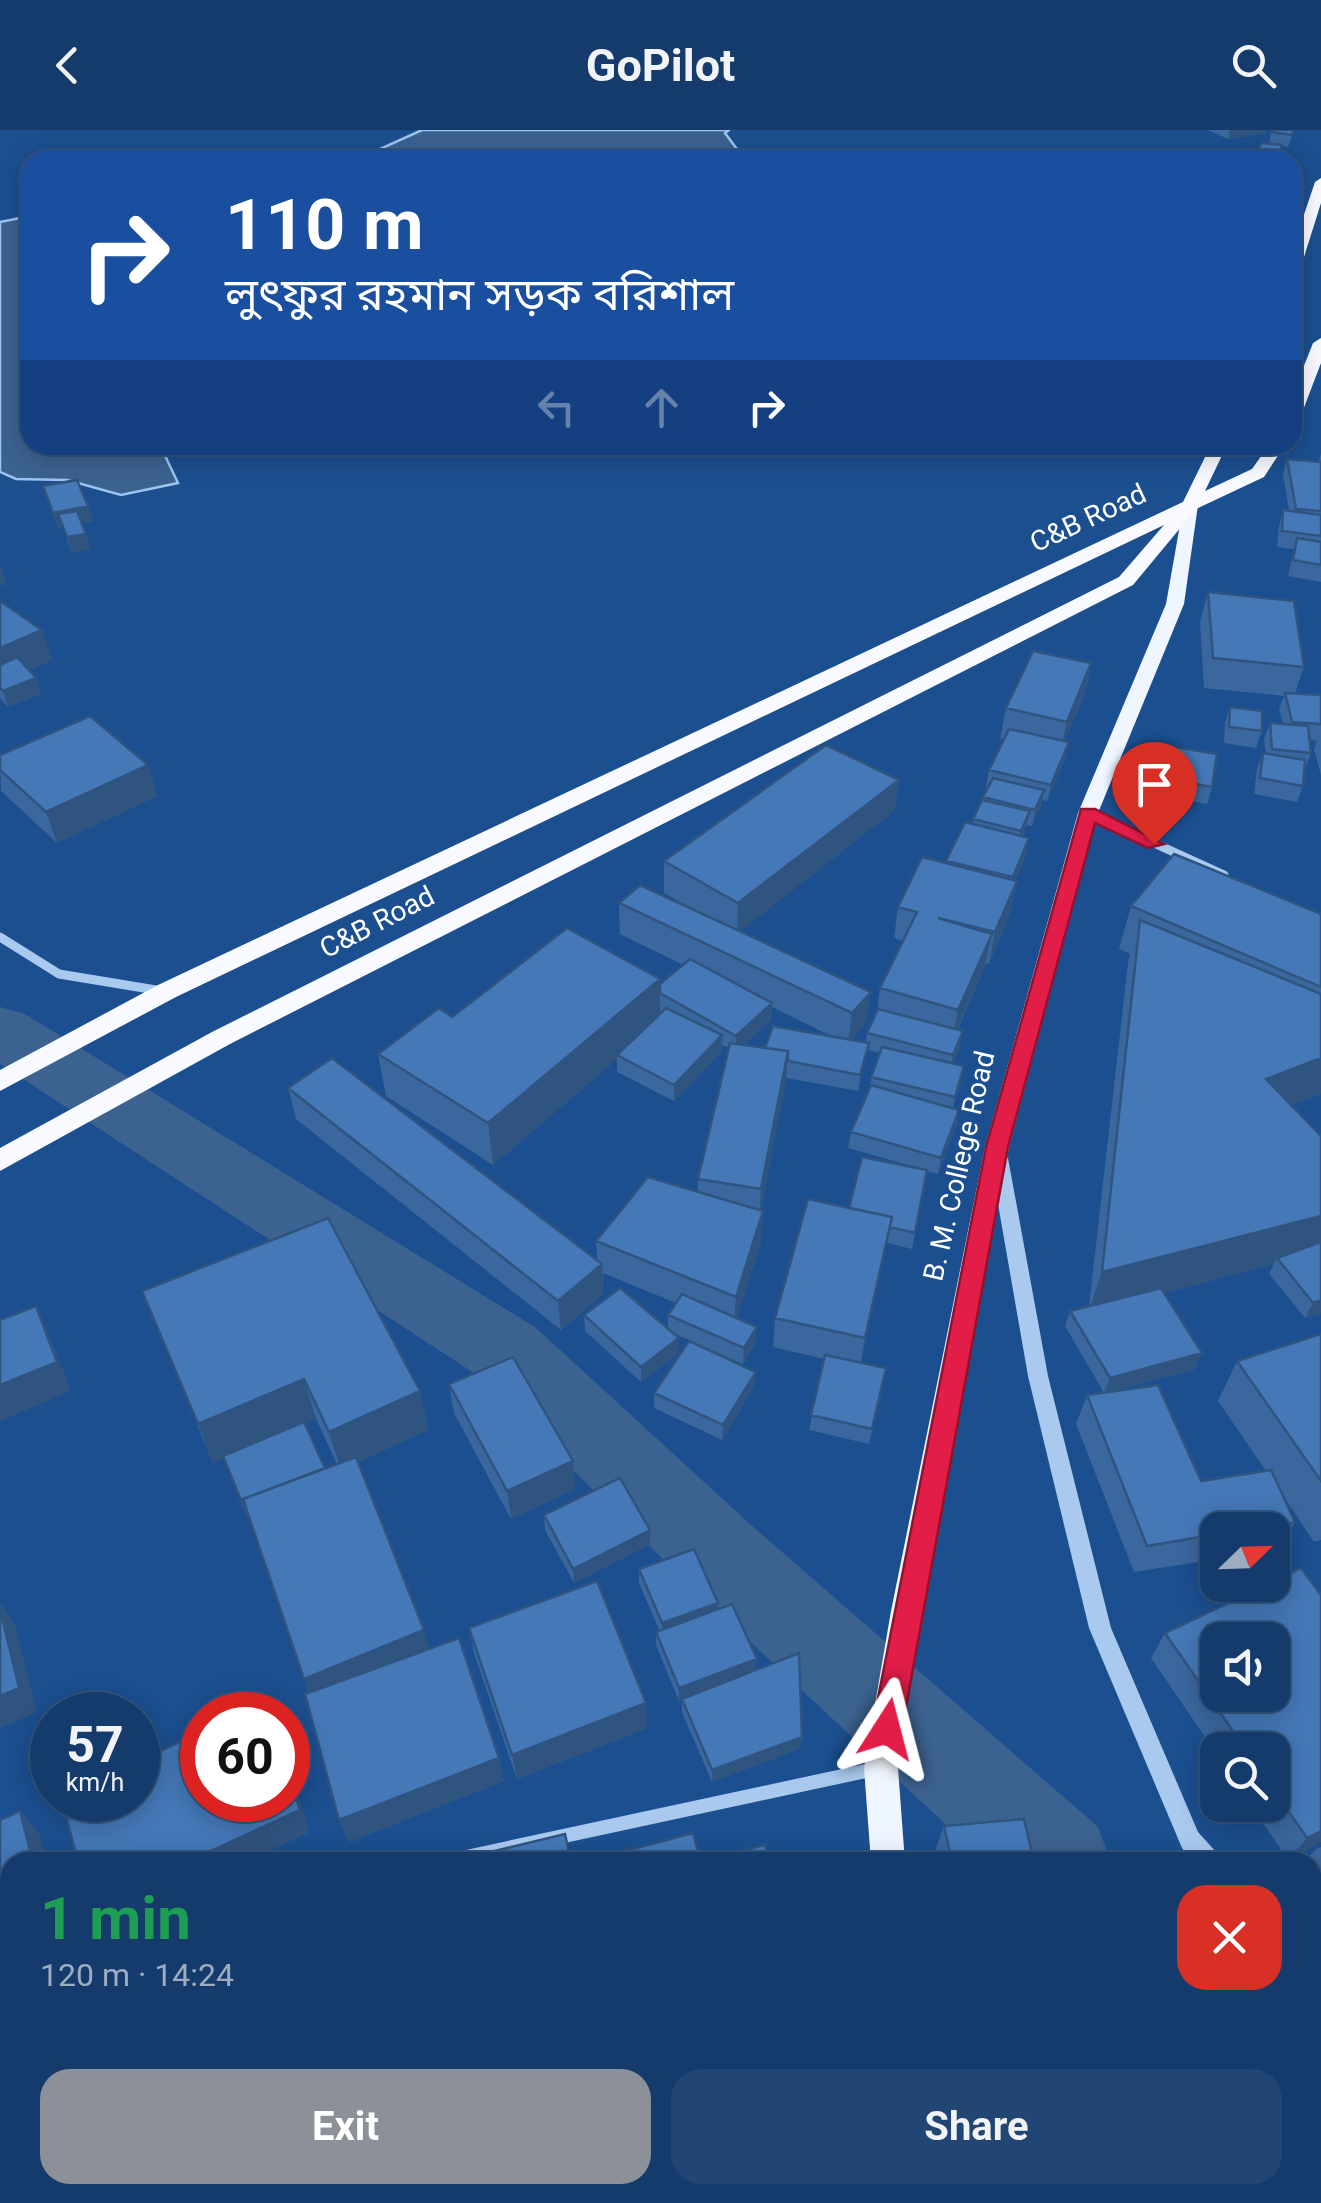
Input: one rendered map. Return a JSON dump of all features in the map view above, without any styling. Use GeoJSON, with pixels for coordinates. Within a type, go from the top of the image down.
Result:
{"type":"FeatureCollection","features":[{"type":"Feature","properties":{"kind":"highway"},"geometry":{"type":"LineString","coordinates":[[1302,242],[1321,182]]}},
{"type":"Feature","properties":{"kind":"highway"},"geometry":{"type":"LineString","coordinates":[[1302,392],[1321,342]]}},
{"type":"Feature","properties":{"kind":"highway"},"geometry":{"type":"LineString","coordinates":[[1190,505],[1214,455]]}},
{"type":"Feature","properties":{"kind":"highway"},"geometry":{"type":"LineString","coordinates":[[1190,505],[1258,474],[1270,455]]}},
{"type":"Feature","properties":{"kind":"highway","name":"C&B Road"},"geometry":{"type":"LineString","coordinates":[[0,1082],[167,991],[1190,505]]}},
{"type":"Feature","properties":{"kind":"highway","name":"C&B Road"},"geometry":{"type":"LineString","coordinates":[[0,1161],[221,1038],[1126,581],[1190,505]]}},
{"type":"Feature","properties":{"kind":"main road","name":"B. M. College Road"},"geometry":{"type":"LineString","coordinates":[[887,1852],[880,1768],[906,1611],[997,1147],[1088,813],[1176,604],[1190,505]]}},
{"type":"Feature","properties":{"kind":"street"},"geometry":{"type":"LineString","coordinates":[[1088,813],[1232,879]]}},
{"type":"Feature","properties":{"kind":"street"},"geometry":{"type":"LineString","coordinates":[[0,937],[59,974],[167,991]]}},
{"type":"Feature","properties":{"kind":"street"},"geometry":{"type":"LineString","coordinates":[[997,1147],[1038,1376],[1100,1628],[1190,1840],[1200,1852]]}},
{"type":"Feature","properties":{"kind":"street"},"geometry":{"type":"LineString","coordinates":[[489,1852],[880,1768]]}},
{"type":"Feature","properties":{"kind":"water"},"geometry":{"type":"Polygon","coordinates":[[[422,130],[729,130],[725,133],[738,150],[378,150],[422,130]]]}},
{"type":"Feature","properties":{"kind":"water"},"geometry":{"type":"Polygon","coordinates":[[[20,218],[20,455],[165,455],[178,483],[121,495],[67,480],[16,479],[0,472],[0,222],[20,218]]]}},
{"type":"Feature","properties":{"kind":"building"},"geometry":{"type":"Polygon","coordinates":[[[1272,130],[1293,130],[1292,135],[1272,130]]]}},
{"type":"Feature","properties":{"kind":"building"},"geometry":{"type":"Polygon","coordinates":[[[1261,143],[1282,145],[1280,150],[1258,150],[1261,143]]]}},
{"type":"Feature","properties":{"kind":"building"},"geometry":{"type":"Polygon","coordinates":[[[1287,459],[1321,462],[1321,511],[1296,509],[1287,459]]]}},
{"type":"Feature","properties":{"kind":"building"},"geometry":{"type":"Polygon","coordinates":[[[77,480],[88,506],[53,513],[43,486],[77,480]]]}},
{"type":"Feature","properties":{"kind":"building"},"geometry":{"type":"Polygon","coordinates":[[[1283,510],[1321,515],[1321,536],[1282,531],[1283,510]]]}},
{"type":"Feature","properties":{"kind":"building"},"geometry":{"type":"Polygon","coordinates":[[[77,511],[86,534],[67,537],[58,514],[77,511]]]}},
{"type":"Feature","properties":{"kind":"building"},"geometry":{"type":"Polygon","coordinates":[[[1297,538],[1321,542],[1321,565],[1293,560],[1297,538]]]}},
{"type":"Feature","properties":{"kind":"building"},"geometry":{"type":"Polygon","coordinates":[[[1208,592],[1294,601],[1304,667],[1213,658],[1208,592]]]}},
{"type":"Feature","properties":{"kind":"building"},"geometry":{"type":"Polygon","coordinates":[[[0,601],[42,630],[0,648],[0,601]]]}},
{"type":"Feature","properties":{"kind":"building"},"geometry":{"type":"Polygon","coordinates":[[[1033,651],[1091,663],[1067,722],[1006,708],[1033,651]]]}},
{"type":"Feature","properties":{"kind":"building"},"geometry":{"type":"Polygon","coordinates":[[[17,657],[36,678],[3,691],[0,665],[17,657]]]}},
{"type":"Feature","properties":{"kind":"building"},"geometry":{"type":"Polygon","coordinates":[[[1285,693],[1321,695],[1321,724],[1292,722],[1285,693]]]}},
{"type":"Feature","properties":{"kind":"building"},"geometry":{"type":"Polygon","coordinates":[[[1230,707],[1262,711],[1262,731],[1229,727],[1230,707]]]}},
{"type":"Feature","properties":{"kind":"building"},"geometry":{"type":"Polygon","coordinates":[[[90,716],[148,765],[46,812],[0,770],[0,755],[90,716]]]}},
{"type":"Feature","properties":{"kind":"building"},"geometry":{"type":"Polygon","coordinates":[[[1270,723],[1308,726],[1311,753],[1272,749],[1270,723]]]}},
{"type":"Feature","properties":{"kind":"building"},"geometry":{"type":"Polygon","coordinates":[[[1009,729],[1069,742],[1051,785],[989,770],[1009,729]]]}},
{"type":"Feature","properties":{"kind":"building"},"geometry":{"type":"Polygon","coordinates":[[[1151,743],[1217,754],[1212,787],[1145,775],[1151,743]]]}},
{"type":"Feature","properties":{"kind":"building"},"geometry":{"type":"Polygon","coordinates":[[[826,745],[899,780],[738,903],[664,861],[826,745]]]}},
{"type":"Feature","properties":{"kind":"building"},"geometry":{"type":"Polygon","coordinates":[[[1263,753],[1305,760],[1303,786],[1260,778],[1263,753]]]}},
{"type":"Feature","properties":{"kind":"building"},"geometry":{"type":"Polygon","coordinates":[[[993,778],[1044,790],[1035,810],[983,797],[993,778]]]}},
{"type":"Feature","properties":{"kind":"building"},"geometry":{"type":"Polygon","coordinates":[[[982,800],[1030,811],[1021,831],[973,819],[982,800]]]}},
{"type":"Feature","properties":{"kind":"building"},"geometry":{"type":"Polygon","coordinates":[[[965,822],[1029,838],[1013,877],[946,861],[965,822]]]}},
{"type":"Feature","properties":{"kind":"building"},"geometry":{"type":"Polygon","coordinates":[[[1174,854],[1321,914],[1321,987],[1131,906],[1174,854]]]}},
{"type":"Feature","properties":{"kind":"building"},"geometry":{"type":"Polygon","coordinates":[[[922,857],[1017,881],[995,932],[938,918],[992,934],[958,1010],[880,988],[917,912],[898,907],[922,857]]]}},
{"type":"Feature","properties":{"kind":"building"},"geometry":{"type":"Polygon","coordinates":[[[640,885],[871,992],[852,1013],[619,903],[640,885]]]}},
{"type":"Feature","properties":{"kind":"building"},"geometry":{"type":"Polygon","coordinates":[[[1140,920],[1321,994],[1321,1058],[1266,1079],[1321,1136],[1321,1216],[1102,1272],[1140,920]]]}},
{"type":"Feature","properties":{"kind":"building"},"geometry":{"type":"Polygon","coordinates":[[[567,928],[660,979],[488,1123],[378,1054],[439,1008],[452,1017],[567,928]]]}},
{"type":"Feature","properties":{"kind":"building"},"geometry":{"type":"Polygon","coordinates":[[[690,959],[772,1003],[736,1036],[660,993],[660,984],[690,959]]]}},
{"type":"Feature","properties":{"kind":"building"},"geometry":{"type":"Polygon","coordinates":[[[666,1008],[722,1035],[674,1085],[617,1055],[666,1008]]]}},
{"type":"Feature","properties":{"kind":"building"},"geometry":{"type":"Polygon","coordinates":[[[878,1009],[963,1031],[953,1055],[867,1033],[878,1009]]]}},
{"type":"Feature","properties":{"kind":"building"},"geometry":{"type":"Polygon","coordinates":[[[773,1026],[869,1043],[860,1075],[788,1061],[788,1051],[765,1048],[773,1026]]]}},
{"type":"Feature","properties":{"kind":"building"},"geometry":{"type":"Polygon","coordinates":[[[730,1043],[788,1051],[761,1189],[698,1179],[730,1043]]]}},
{"type":"Feature","properties":{"kind":"building"},"geometry":{"type":"Polygon","coordinates":[[[882,1047],[964,1066],[955,1097],[871,1077],[882,1047]]]}},
{"type":"Feature","properties":{"kind":"building"},"geometry":{"type":"Polygon","coordinates":[[[332,1058],[602,1264],[558,1301],[288,1088],[332,1058]]]}},
{"type":"Feature","properties":{"kind":"building"},"geometry":{"type":"Polygon","coordinates":[[[871,1085],[959,1110],[941,1158],[851,1132],[871,1085]]]}},
{"type":"Feature","properties":{"kind":"building"},"geometry":{"type":"Polygon","coordinates":[[[862,1157],[927,1170],[915,1233],[890,1227],[892,1217],[849,1208],[862,1157]]]}},
{"type":"Feature","properties":{"kind":"building"},"geometry":{"type":"Polygon","coordinates":[[[648,1177],[763,1211],[736,1297],[596,1241],[648,1177]]]}},
{"type":"Feature","properties":{"kind":"building"},"geometry":{"type":"Polygon","coordinates":[[[808,1199],[892,1217],[865,1338],[775,1318],[808,1199]]]}},
{"type":"Feature","properties":{"kind":"building"},"geometry":{"type":"Polygon","coordinates":[[[328,1218],[420,1391],[329,1432],[304,1379],[198,1424],[142,1291],[328,1218]]]}},
{"type":"Feature","properties":{"kind":"building"},"geometry":{"type":"Polygon","coordinates":[[[1321,1242],[1321,1300],[1313,1303],[1277,1258],[1321,1242]]]}},
{"type":"Feature","properties":{"kind":"building"},"geometry":{"type":"Polygon","coordinates":[[[620,1288],[679,1338],[641,1367],[584,1315],[620,1288]]]}},
{"type":"Feature","properties":{"kind":"building"},"geometry":{"type":"Polygon","coordinates":[[[1161,1288],[1202,1353],[1110,1378],[1070,1311],[1161,1288]]]}},
{"type":"Feature","properties":{"kind":"building"},"geometry":{"type":"Polygon","coordinates":[[[682,1294],[757,1327],[744,1348],[668,1315],[682,1294]]]}},
{"type":"Feature","properties":{"kind":"building"},"geometry":{"type":"Polygon","coordinates":[[[36,1306],[57,1362],[0,1385],[0,1320],[36,1306]]]}},
{"type":"Feature","properties":{"kind":"building"},"geometry":{"type":"Polygon","coordinates":[[[1321,1334],[1321,1481],[1237,1361],[1321,1334]]]}},
{"type":"Feature","properties":{"kind":"building"},"geometry":{"type":"Polygon","coordinates":[[[689,1341],[756,1372],[723,1425],[654,1393],[689,1341]]]}},
{"type":"Feature","properties":{"kind":"building"},"geometry":{"type":"Polygon","coordinates":[[[825,1355],[886,1368],[872,1429],[811,1415],[825,1355]]]}},
{"type":"Feature","properties":{"kind":"building"},"geometry":{"type":"Polygon","coordinates":[[[513,1357],[573,1461],[507,1491],[449,1384],[513,1357]]]}},
{"type":"Feature","properties":{"kind":"building"},"geometry":{"type":"Polygon","coordinates":[[[1158,1385],[1201,1481],[1271,1470],[1295,1522],[1290,1523],[1290,1512],[1200,1512],[1200,1537],[1147,1546],[1087,1395],[1158,1385]]]}},
{"type":"Feature","properties":{"kind":"building"},"geometry":{"type":"Polygon","coordinates":[[[304,1422],[325,1468],[243,1499],[244,1508],[223,1456],[304,1422]]]}},
{"type":"Feature","properties":{"kind":"building"},"geometry":{"type":"Polygon","coordinates":[[[356,1457],[424,1630],[304,1679],[243,1499],[356,1457]]]}},
{"type":"Feature","properties":{"kind":"building"},"geometry":{"type":"Polygon","coordinates":[[[620,1478],[650,1530],[573,1569],[544,1515],[620,1478]]]}},
{"type":"Feature","properties":{"kind":"building"},"geometry":{"type":"Polygon","coordinates":[[[694,1549],[718,1603],[662,1623],[639,1569],[694,1549]]]}},
{"type":"Feature","properties":{"kind":"building"},"geometry":{"type":"Polygon","coordinates":[[[1301,1568],[1321,1595],[1321,1831],[1307,1838],[1290,1814],[1290,1732],[1234,1732],[1220,1712],[1290,1712],[1290,1622],[1200,1622],[1200,1684],[1165,1633],[1230,1602],[1290,1602],[1290,1573],[1301,1568]]]}},
{"type":"Feature","properties":{"kind":"building"},"geometry":{"type":"Polygon","coordinates":[[[597,1581],[646,1703],[512,1755],[469,1628],[597,1581]]]}},
{"type":"Feature","properties":{"kind":"building"},"geometry":{"type":"Polygon","coordinates":[[[732,1604],[757,1659],[679,1688],[656,1632],[732,1604]]]}},
{"type":"Feature","properties":{"kind":"building"},"geometry":{"type":"Polygon","coordinates":[[[0,1609],[19,1688],[0,1696],[0,1609]]]}},
{"type":"Feature","properties":{"kind":"building"},"geometry":{"type":"Polygon","coordinates":[[[459,1638],[499,1758],[339,1820],[310,1713],[310,1692],[459,1638]]]}},
{"type":"Feature","properties":{"kind":"building"},"geometry":{"type":"Polygon","coordinates":[[[799,1653],[802,1737],[712,1770],[682,1699],[799,1653]]]}},
{"type":"Feature","properties":{"kind":"building"},"geometry":{"type":"Polygon","coordinates":[[[180,1742],[180,1822],[274,1822],[209,1852],[75,1852],[68,1822],[160,1822],[160,1751],[180,1742]]]}},
{"type":"Feature","properties":{"kind":"building"},"geometry":{"type":"Polygon","coordinates":[[[20,1811],[30,1852],[0,1852],[0,1820],[20,1811]]]}},
{"type":"Feature","properties":{"kind":"building"},"geometry":{"type":"Polygon","coordinates":[[[1024,1819],[1032,1852],[950,1852],[944,1826],[1024,1819]]]}},
{"type":"Feature","properties":{"kind":"building"},"geometry":{"type":"Polygon","coordinates":[[[693,1833],[698,1852],[622,1852],[693,1833]]]}},
{"type":"Feature","properties":{"kind":"building"},"geometry":{"type":"Polygon","coordinates":[[[565,1834],[569,1852],[490,1852],[565,1834]]]}},
{"type":"Feature","properties":{"kind":"building"},"geometry":{"type":"Polygon","coordinates":[[[765,1845],[767,1852],[738,1852],[765,1845]]]}},
{"type":"Feature","properties":{"kind":"waterway"},"geometry":{"type":"LineString","coordinates":[[0,1031],[506,1351],[718,1553],[1050,1852]]}},
{"type":"Feature","properties":{"kind":"route"},"geometry":{"type":"LineString","coordinates":[[887,1729],[906,1611],[997,1147],[1088,813],[1154,844]]}}]}
